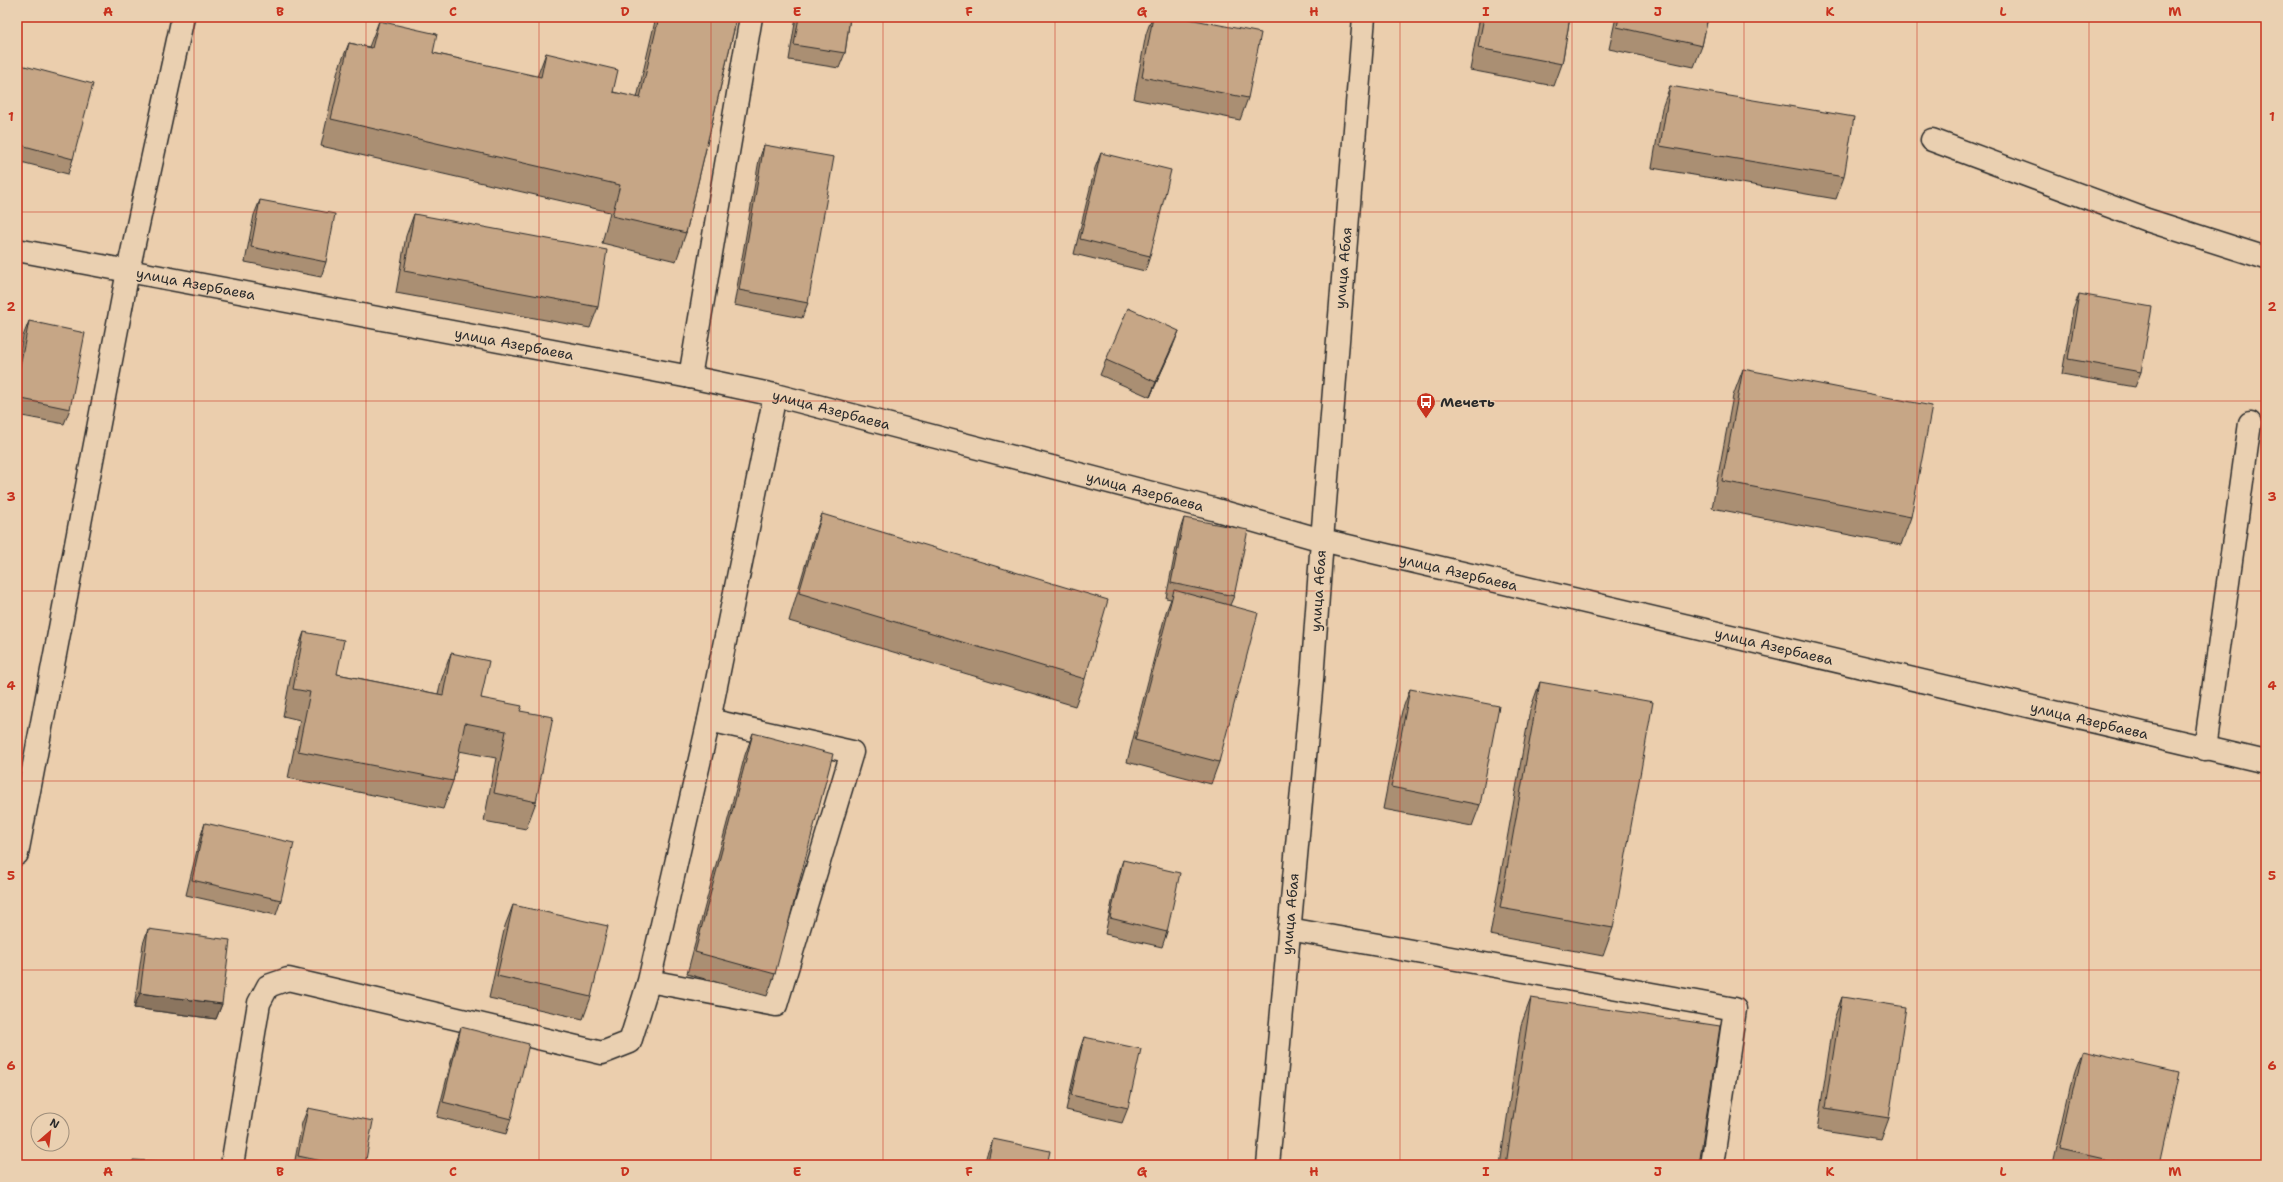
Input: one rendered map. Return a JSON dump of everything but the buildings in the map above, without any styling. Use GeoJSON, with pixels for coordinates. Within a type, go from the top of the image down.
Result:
{"type":"FeatureCollection","features":[{"type":"Feature","properties":{"kind":"street"},"geometry":{"type":"LineString","coordinates":[[17,854],[128,271],[183,17]]}},
{"type":"Feature","properties":{"kind":"street"},"geometry":{"type":"LineString","coordinates":[[690,377],[751,17]]}},
{"type":"Feature","properties":{"kind":"street","name":"улица Абая"},"geometry":{"type":"LineString","coordinates":[[1268,1165],[1312,680],[1364,17]]}},
{"type":"Feature","properties":{"kind":"street"},"geometry":{"type":"LineString","coordinates":[[1932,140],[2147,220],[2266,258]]}},
{"type":"Feature","properties":{"kind":"street","name":"улица Азербаева"},"geometry":{"type":"LineString","coordinates":[[17,250],[690,377],[775,395],[1213,509],[1322,540],[2205,749],[2266,762]]}},
{"type":"Feature","properties":{"kind":"street"},"geometry":{"type":"LineString","coordinates":[[232,1165],[259,1003],[268,986],[288,979],[602,1054],[630,1042],[649,981],[709,720],[775,395]]}},
{"type":"Feature","properties":{"kind":"street"},"geometry":{"type":"LineString","coordinates":[[2205,749],[2250,423]]}},
{"type":"Feature","properties":{"kind":"street"},"geometry":{"type":"LineString","coordinates":[[649,981],[776,1005],[852,752],[709,720]]}},
{"type":"Feature","properties":{"kind":"street"},"geometry":{"type":"LineString","coordinates":[[1289,929],[1736,1009],[1712,1165]]}},
{"type":"Feature","properties":{"kind":"place","name":"Мечеть"},"geometry":{"type":"Point","coordinates":[1426,419]}}]}
